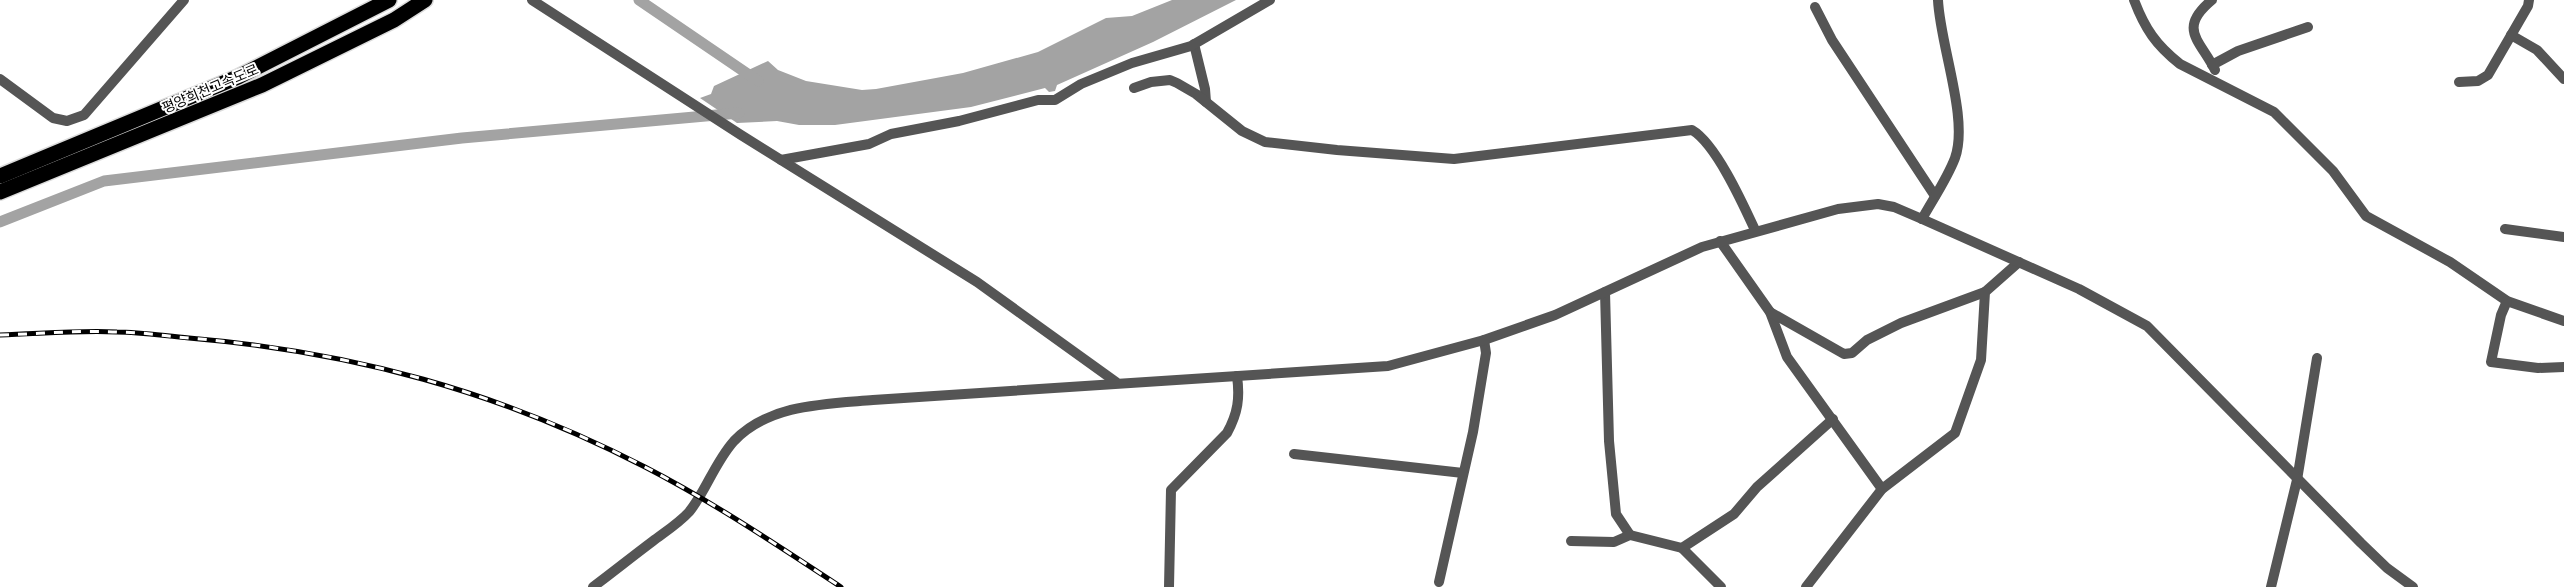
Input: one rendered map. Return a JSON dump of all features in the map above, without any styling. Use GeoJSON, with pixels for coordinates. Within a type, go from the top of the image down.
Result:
{"type":"FeatureCollection","features":[{"type":"Feature","properties":{"kind":"highway","name":"평양희천고속도로"},"geometry":{"type":"LineString","coordinates":[[0,176],[238,77],[389,0]]}},
{"type":"Feature","properties":{"kind":"highway","name":"평양희천고속도로"},"geometry":{"type":"LineString","coordinates":[[0,192],[262,85],[394,20],[425,0]]}},
{"type":"Feature","properties":{"kind":"street"},"geometry":{"type":"LineString","coordinates":[[1,81],[53,118],[68,121],[84,115],[184,0]]}},
{"type":"Feature","properties":{"kind":"street"},"geometry":{"type":"LineString","coordinates":[[532,0],[741,135],[976,282],[1116,382]]}},
{"type":"Feature","properties":{"kind":"street"},"geometry":{"type":"LineString","coordinates":[[781,160],[869,144],[891,134],[959,121],[1038,100],[1055,100],[1081,84],[1132,63],[1171,53],[1194,44],[1270,0]]}},
{"type":"Feature","properties":{"kind":"street"},"geometry":{"type":"LineString","coordinates":[[1922,219],[1955,157],[1958,130],[1958,110],[1942,41],[1938,0]]}},
{"type":"Feature","properties":{"kind":"street"},"geometry":{"type":"LineString","coordinates":[[2134,0],[2149,34],[2169,56],[2180,64],[2274,112],[2333,171],[2366,216],[2450,262],[2507,301],[2564,321]]}},
{"type":"Feature","properties":{"kind":"street"},"geometry":{"type":"LineString","coordinates":[[2212,0],[2198,12],[2193,29],[2196,40],[2212,65],[2220,83]]}},
{"type":"Feature","properties":{"kind":"street"},"geometry":{"type":"LineString","coordinates":[[2459,82],[2485,79],[2528,6],[2529,0]]}},
{"type":"Feature","properties":{"kind":"street"},"geometry":{"type":"LineString","coordinates":[[1815,7],[1832,40],[1935,196]]}},
{"type":"Feature","properties":{"kind":"street"},"geometry":{"type":"LineString","coordinates":[[2212,65],[2238,52],[2308,26]]}},
{"type":"Feature","properties":{"kind":"street"},"geometry":{"type":"LineString","coordinates":[[2511,35],[2537,50],[2564,79]]}},
{"type":"Feature","properties":{"kind":"street"},"geometry":{"type":"LineString","coordinates":[[1194,44],[1205,89],[1206,102]]}},
{"type":"Feature","properties":{"kind":"street"},"geometry":{"type":"LineString","coordinates":[[1134,88],[1151,82],[1170,80],[1186,87],[1242,131],[1266,142],[1310,148],[1454,159],[1692,130],[1703,138],[1715,155],[1756,230]]}},
{"type":"Feature","properties":{"kind":"street"},"geometry":{"type":"LineString","coordinates":[[593,587],[690,511],[712,472],[733,442],[745,431],[773,415],[820,404],[1116,382],[1388,366],[1484,340],[1555,315],[1694,250],[1720,241],[1860,204],[1894,207],[2079,289],[2147,326],[2190,367],[2297,480],[2387,568],[2413,587]]}},
{"type":"Feature","properties":{"kind":"street"},"geometry":{"type":"LineString","coordinates":[[2505,229],[2564,237]]}},
{"type":"Feature","properties":{"kind":"street"},"geometry":{"type":"LineString","coordinates":[[1720,241],[1770,312],[1787,357],[1882,488]]}},
{"type":"Feature","properties":{"kind":"street"},"geometry":{"type":"LineString","coordinates":[[1770,312],[1844,354],[1852,352],[1867,340],[1901,323],[1985,292],[2019,262]]}},
{"type":"Feature","properties":{"kind":"street"},"geometry":{"type":"LineString","coordinates":[[1605,292],[1609,441],[1616,514],[1630,535]]}},
{"type":"Feature","properties":{"kind":"street"},"geometry":{"type":"LineString","coordinates":[[1806,587],[1882,488],[1955,433],[1981,360],[1985,292]]}},
{"type":"Feature","properties":{"kind":"street"},"geometry":{"type":"LineString","coordinates":[[2507,301],[2501,315],[2491,362],[2538,368],[2564,367]]}},
{"type":"Feature","properties":{"kind":"street"},"geometry":{"type":"LineString","coordinates":[[1439,582],[1463,473],[1486,353],[1484,340]]}},
{"type":"Feature","properties":{"kind":"street"},"geometry":{"type":"LineString","coordinates":[[2271,587],[2297,480],[2317,358]]}},
{"type":"Feature","properties":{"kind":"street"},"geometry":{"type":"LineString","coordinates":[[1169,587],[1171,490],[1227,433],[1238,408],[1237,376]]}},
{"type":"Feature","properties":{"kind":"street"},"geometry":{"type":"LineString","coordinates":[[1682,548],[1734,514],[1758,488],[1833,419]]}},
{"type":"Feature","properties":{"kind":"street"},"geometry":{"type":"LineString","coordinates":[[1294,454],[1463,473]]}},
{"type":"Feature","properties":{"kind":"street"},"geometry":{"type":"LineString","coordinates":[[1571,540],[1614,542],[1630,535],[1682,548],[1721,587]]}},
{"type":"Feature","properties":{"kind":"shaded area"},"geometry":{"type":"Polygon","coordinates":[[[1172,0],[1236,0],[1153,42],[1057,85],[1055,91],[1049,92],[1045,88],[971,107],[835,125],[799,125],[777,121],[737,123],[700,98],[711,94],[714,86],[768,61],[778,70],[806,81],[862,90],[963,73],[1038,52],[1106,18],[1132,16],[1172,0]]]}},
{"type":"Feature","properties":{"kind":"waterway"},"geometry":{"type":"LineString","coordinates":[[639,0],[758,81]]}},
{"type":"Feature","properties":{"kind":"waterway"},"geometry":{"type":"LineString","coordinates":[[0,222],[104,181],[462,138],[739,113]]}},
{"type":"Feature","properties":{"kind":"railway"},"geometry":{"type":"LineString","coordinates":[[0,335],[73,332],[135,333],[250,344],[309,353],[423,379],[479,396],[535,417],[590,440],[645,467],[720,509],[841,587]]}}]}
